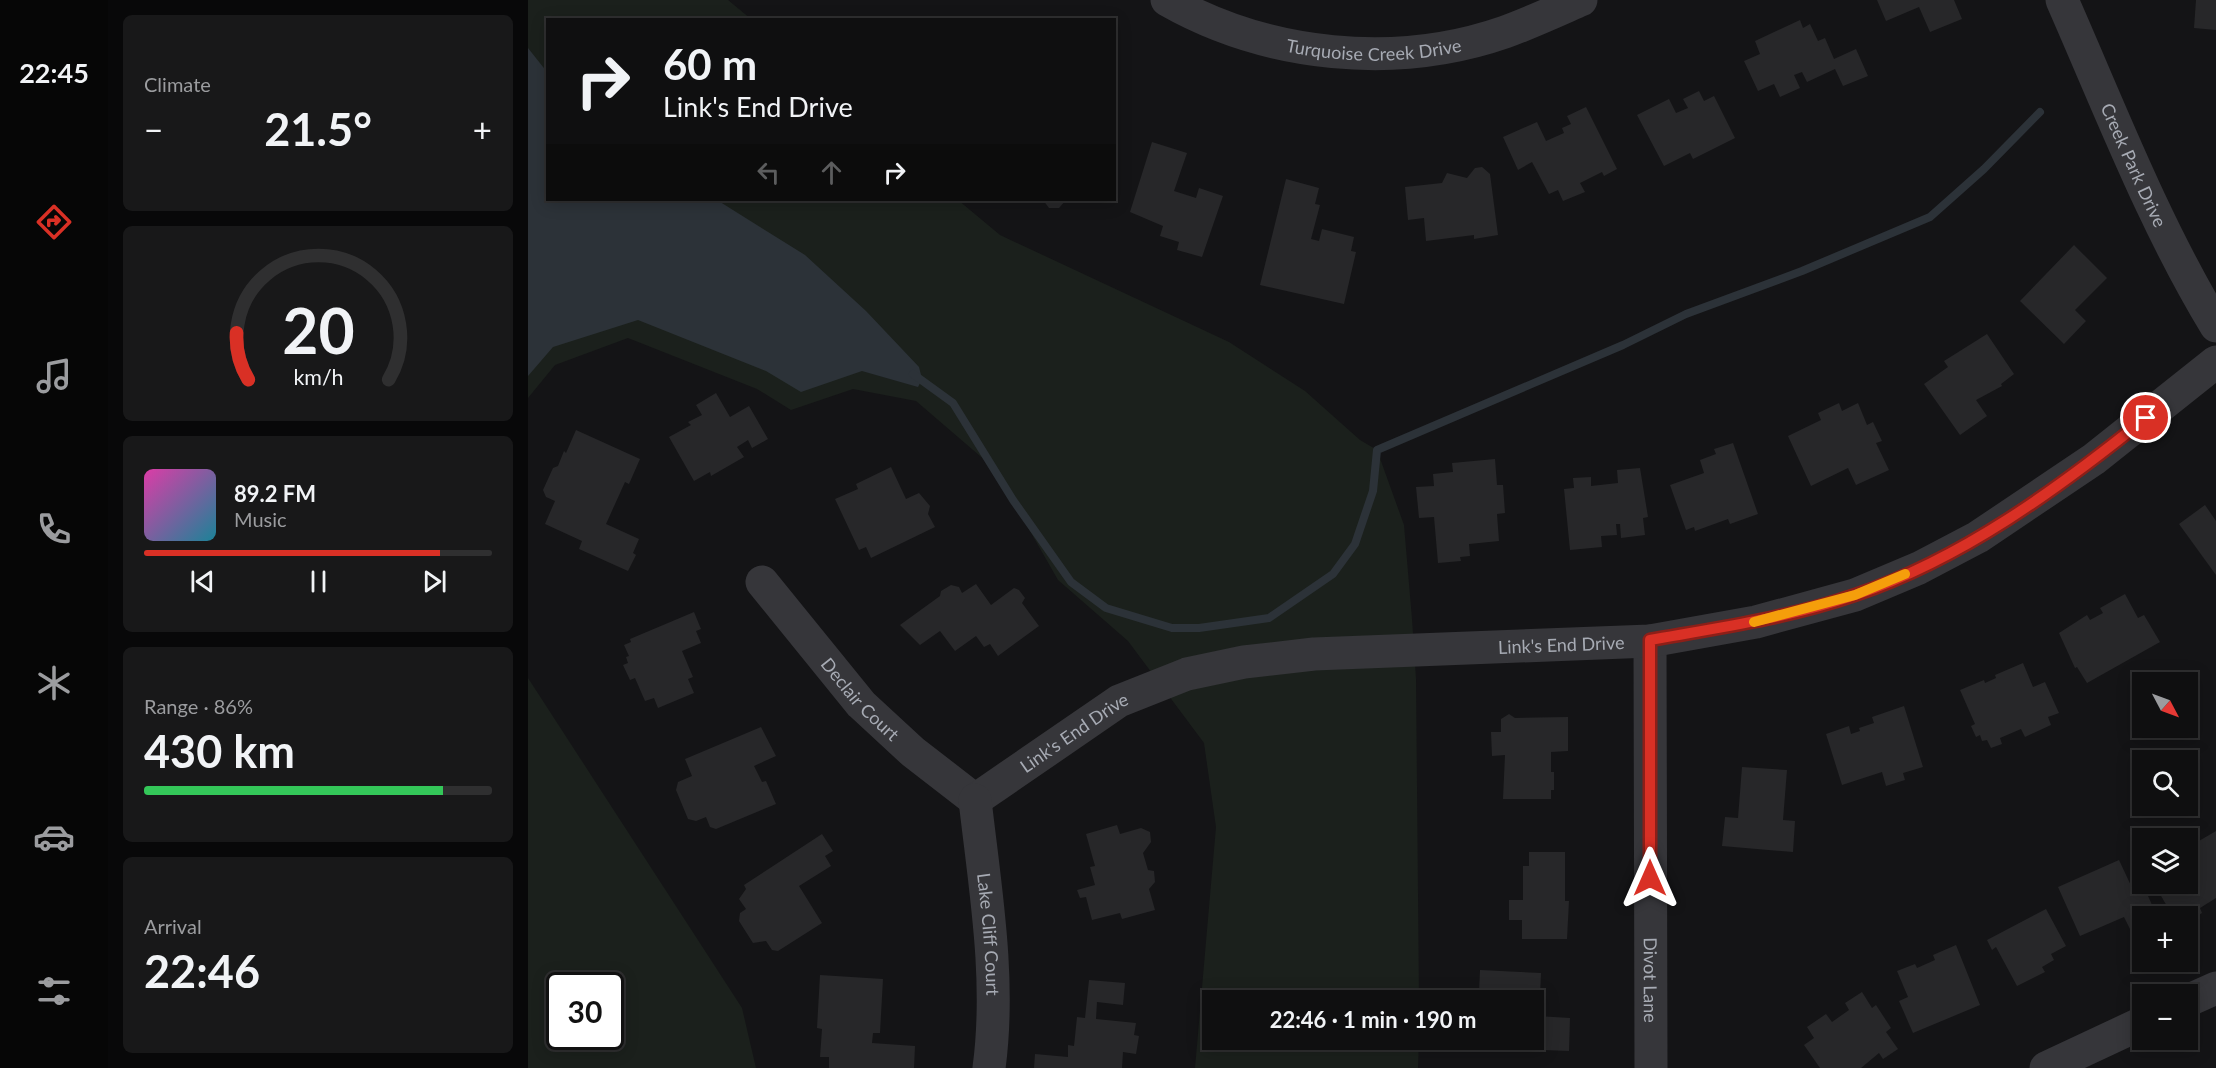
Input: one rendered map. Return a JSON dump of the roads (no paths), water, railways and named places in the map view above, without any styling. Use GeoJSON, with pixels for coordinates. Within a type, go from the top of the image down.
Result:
{"type":"FeatureCollection","features":[{"type":"Feature","properties":{"kind":"street","name":"Turquoise Creek Drive"},"geometry":{"type":"LineString","coordinates":[[1167,0],[1243,34],[1315,50],[1369,53],[1417,50],[1504,33],[1581,0]]}},
{"type":"Feature","properties":{"kind":"street","name":"Creek Park Drive"},"geometry":{"type":"LineString","coordinates":[[2062,0],[2146,189],[2184,269],[2216,326]]}},
{"type":"Feature","properties":{"kind":"street","name":"Link's End Drive"},"geometry":{"type":"LineString","coordinates":[[975,800],[1119,701],[1187,674],[1244,662],[1314,654],[1650,640],[1778,616],[1855,595],[1919,568],[1978,537],[2094,459],[2216,362]]}},
{"type":"Feature","properties":{"kind":"street","name":"Declair Court"},"geometry":{"type":"LineString","coordinates":[[762,582],[861,704],[913,752],[975,800]]}},
{"type":"Feature","properties":{"kind":"street","name":"Divot Lane"},"geometry":{"type":"LineString","coordinates":[[1650,640],[1651,1068]]}},
{"type":"Feature","properties":{"kind":"street","name":"Lake Cliff Court"},"geometry":{"type":"LineString","coordinates":[[975,800],[990,928],[995,1026],[989,1068]]}},
{"type":"Feature","properties":{"kind":"street"},"geometry":{"type":"LineString","coordinates":[[2198,997],[2216,988]]}},
{"type":"Feature","properties":{"kind":"street"},"geometry":{"type":"LineString","coordinates":[[2046,1068],[2132,1028]]}},
{"type":"Feature","properties":{"kind":"waterway"},"geometry":{"type":"LineString","coordinates":[[913,374],[953,403],[1013,500],[1071,582],[1106,608],[1172,628],[1199,628],[1269,618],[1333,574],[1355,544],[1373,491],[1377,450],[1623,345],[1686,314],[1802,271],[1930,217],[1984,169],[2040,112]]}}]}
